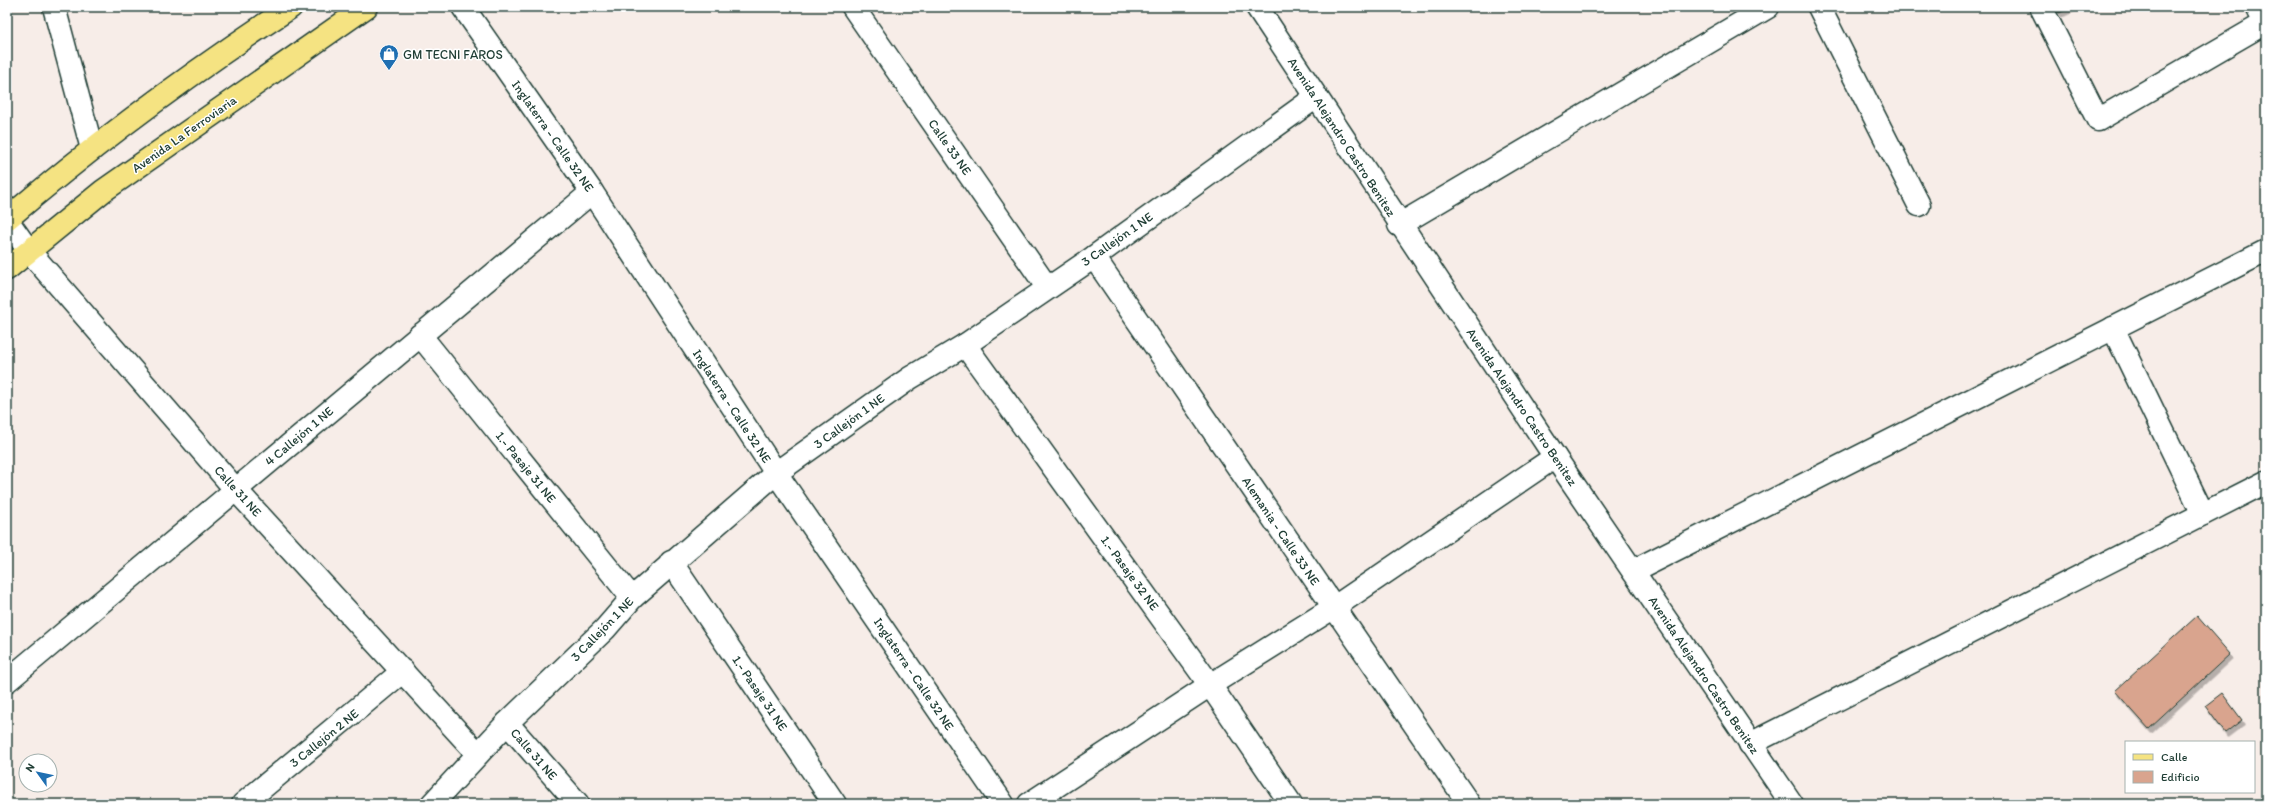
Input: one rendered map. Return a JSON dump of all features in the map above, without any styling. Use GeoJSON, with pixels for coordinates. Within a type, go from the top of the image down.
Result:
{"type":"FeatureCollection","features":[{"type":"Feature","properties":{"kind":"main road"},"geometry":{"type":"LineString","coordinates":[[7,220],[92,149],[236,43],[292,7]]}},
{"type":"Feature","properties":{"kind":"main road","name":"Avenida La Ferroviaria"},"geometry":{"type":"LineString","coordinates":[[7,269],[103,191],[366,7]]}},
{"type":"Feature","properties":{"kind":"street"},"geometry":{"type":"LineString","coordinates":[[54,7],[92,149]]}},
{"type":"Feature","properties":{"kind":"street","name":"Inglaterra - Calle 32 NE"},"geometry":{"type":"LineString","coordinates":[[464,7],[592,192],[776,473],[1003,804]]}},
{"type":"Feature","properties":{"kind":"street","name":"Calle 33 NE"},"geometry":{"type":"LineString","coordinates":[[853,7],[1047,287]]}},
{"type":"Feature","properties":{"kind":"street","name":"Avenida Alejandro Castro Benitez"},"geometry":{"type":"LineString","coordinates":[[1256,7],[1399,225],[1555,457],[1792,804]]}},
{"type":"Feature","properties":{"kind":"street"},"geometry":{"type":"LineString","coordinates":[[1399,225],[1768,7]]}},
{"type":"Feature","properties":{"kind":"street"},"geometry":{"type":"LineString","coordinates":[[1819,7],[1919,205]]}},
{"type":"Feature","properties":{"kind":"street"},"geometry":{"type":"LineString","coordinates":[[2041,7],[2098,120],[2265,23],[2257,7]]}},
{"type":"Feature","properties":{"kind":"street","name":"3 Callejón 1 NE"},"geometry":{"type":"LineString","coordinates":[[432,804],[507,723],[605,629],[632,598],[671,562],[776,473],[910,378],[965,345],[1094,256],[1316,97]]}},
{"type":"Feature","properties":{"kind":"street","name":"4 Callejón 1 NE"},"geometry":{"type":"LineString","coordinates":[[7,681],[592,192]]}},
{"type":"Feature","properties":{"kind":"street","name":"Calle 31 NE"},"geometry":{"type":"LineString","coordinates":[[7,220],[28,251],[236,490],[478,754]]}},
{"type":"Feature","properties":{"kind":"street"},"geometry":{"type":"LineString","coordinates":[[1633,571],[2266,251]]}},
{"type":"Feature","properties":{"kind":"street","name":"Alemania - Calle 33 NE"},"geometry":{"type":"LineString","coordinates":[[1094,256],[1333,608],[1469,804]]}},
{"type":"Feature","properties":{"kind":"street"},"geometry":{"type":"LineString","coordinates":[[2113,328],[2203,514]]}},
{"type":"Feature","properties":{"kind":"street","name":"1.- Pasaje 31 NE"},"geometry":{"type":"LineString","coordinates":[[420,335],[632,598]]}},
{"type":"Feature","properties":{"kind":"street","name":"1.- Pasaje 32 NE"},"geometry":{"type":"LineString","coordinates":[[965,345],[1210,685],[1291,804]]}},
{"type":"Feature","properties":{"kind":"street"},"geometry":{"type":"LineString","coordinates":[[1029,804],[1210,685],[1333,608],[1555,457]]}},
{"type":"Feature","properties":{"kind":"street"},"geometry":{"type":"LineString","coordinates":[[1750,744],[2266,482]]}},
{"type":"Feature","properties":{"kind":"street","name":"1.- Pasaje 31 NE"},"geometry":{"type":"LineString","coordinates":[[671,562],[835,804]]}},
{"type":"Feature","properties":{"kind":"street","name":"3 Callejón 2 NE"},"geometry":{"type":"LineString","coordinates":[[244,804],[403,671]]}},
{"type":"Feature","properties":{"kind":"street","name":"Calle 31 NE"},"geometry":{"type":"LineString","coordinates":[[507,723],[578,804]]}},
{"type":"Feature","properties":{"kind":"building"},"geometry":{"type":"Polygon","coordinates":[[[2056,7],[2072,7],[2059,13],[2056,7]]]}},
{"type":"Feature","properties":{"kind":"building"},"geometry":{"type":"Polygon","coordinates":[[[2197,616],[2230,654],[2149,729],[2115,691],[2197,616]]]}},
{"type":"Feature","properties":{"kind":"building"},"geometry":{"type":"Polygon","coordinates":[[[2222,693],[2242,720],[2225,733],[2205,706],[2222,693]]]}},
{"type":"Feature","properties":{"kind":"place","name":"GM TECNI FAROS"},"geometry":{"type":"Point","coordinates":[389,71]}}]}
